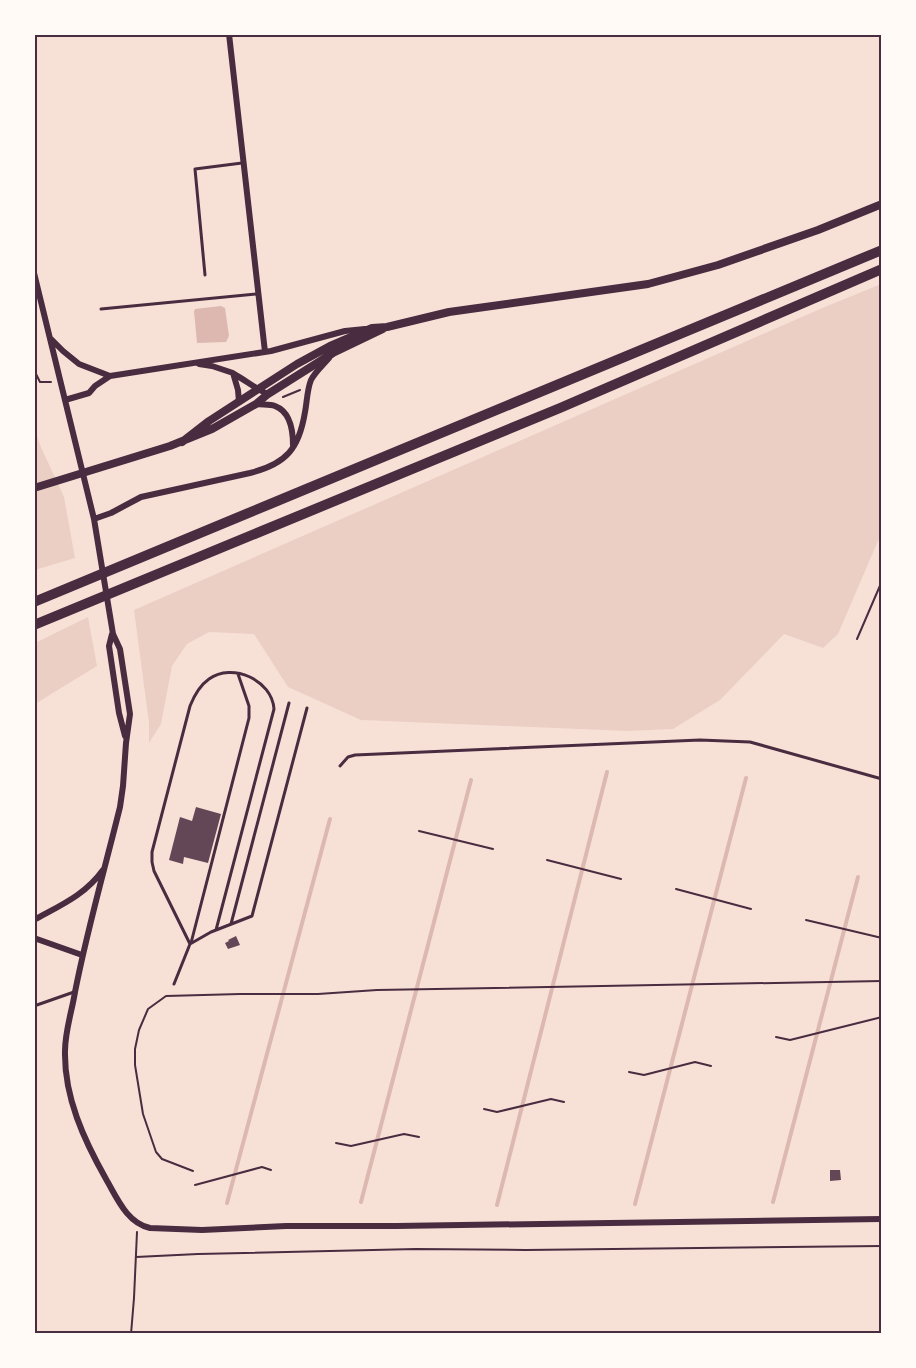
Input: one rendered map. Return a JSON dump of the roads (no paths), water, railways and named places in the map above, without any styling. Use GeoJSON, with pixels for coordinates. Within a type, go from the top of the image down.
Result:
{"type":"FeatureCollection","features":[{"type":"Feature","properties":{"kind":"highway"},"geometry":{"type":"LineString","coordinates":[[34,602],[882,250]]}},
{"type":"Feature","properties":{"kind":"highway"},"geometry":{"type":"LineString","coordinates":[[34,625],[560,408],[882,269]]}},
{"type":"Feature","properties":{"kind":"street"},"geometry":{"type":"LineString","coordinates":[[229,34],[265,352]]}},
{"type":"Feature","properties":{"kind":"street"},"geometry":{"type":"LineString","coordinates":[[65,400],[89,393],[110,376],[265,352],[345,332],[387,327],[449,312],[648,284],[729,261],[818,230],[882,204]]}},
{"type":"Feature","properties":{"kind":"street"},"geometry":{"type":"LineString","coordinates":[[34,273],[94,519],[113,634],[120,649],[130,714],[120,807],[82,955],[65,1050],[72,1100],[79,1126],[118,1201],[132,1220],[143,1227],[202,1230],[285,1226],[882,1219]]}},
{"type":"Feature","properties":{"kind":"street"},"geometry":{"type":"LineString","coordinates":[[34,488],[182,442],[212,429],[333,353],[387,327]]}},
{"type":"Feature","properties":{"kind":"street"},"geometry":{"type":"LineString","coordinates":[[182,442],[209,421],[297,364],[330,346],[372,328]]}},
{"type":"Feature","properties":{"kind":"street"},"geometry":{"type":"LineString","coordinates":[[51,339],[79,364],[110,376]]}},
{"type":"Feature","properties":{"kind":"street"},"geometry":{"type":"LineString","coordinates":[[94,519],[141,497],[263,470],[278,463],[299,438],[312,378],[333,353]]}},
{"type":"Feature","properties":{"kind":"street"},"geometry":{"type":"LineString","coordinates":[[189,363],[212,366],[233,373],[268,394]]}},
{"type":"Feature","properties":{"kind":"street"},"geometry":{"type":"LineString","coordinates":[[233,373],[240,402]]}},
{"type":"Feature","properties":{"kind":"street"},"geometry":{"type":"LineString","coordinates":[[255,404],[275,406],[285,413],[293,432],[294,445]]}},
{"type":"Feature","properties":{"kind":"street"},"geometry":{"type":"LineString","coordinates":[[113,634],[110,646],[119,713],[126,742]]}},
{"type":"Feature","properties":{"kind":"street"},"geometry":{"type":"LineString","coordinates":[[34,920],[85,891],[105,867]]}},
{"type":"Feature","properties":{"kind":"street"},"geometry":{"type":"LineString","coordinates":[[34,938],[82,955]]}},
{"type":"Feature","properties":{"kind":"lane"},"geometry":{"type":"LineString","coordinates":[[205,275],[195,169],[244,162]]}},
{"type":"Feature","properties":{"kind":"lane"},"geometry":{"type":"LineString","coordinates":[[100,309],[258,294]]}},
{"type":"Feature","properties":{"kind":"lane"},"geometry":{"type":"LineString","coordinates":[[190,944],[154,871],[152,852],[189,706],[202,684],[210,678],[219,673],[237,672],[261,684],[274,701],[274,709],[216,930]]}},
{"type":"Feature","properties":{"kind":"lane"},"geometry":{"type":"LineString","coordinates":[[174,984],[190,944],[249,718],[249,706],[237,672]]}},
{"type":"Feature","properties":{"kind":"lane"},"geometry":{"type":"LineString","coordinates":[[231,924],[289,703]]}},
{"type":"Feature","properties":{"kind":"lane"},"geometry":{"type":"LineString","coordinates":[[190,944],[216,930],[252,916],[307,708]]}},
{"type":"Feature","properties":{"kind":"lane"},"geometry":{"type":"LineString","coordinates":[[340,766],[348,757],[355,755],[700,740],[750,742],[882,780]]}},
{"type":"Feature","properties":{"kind":"lane"},"geometry":{"type":"LineString","coordinates":[[34,1005],[76,992]]}},
{"type":"Feature","properties":{"kind":"waterway"},"geometry":{"type":"LineString","coordinates":[[497,1205],[607,772]]}},
{"type":"Feature","properties":{"kind":"waterway"},"geometry":{"type":"LineString","coordinates":[[635,1204],[746,778]]}},
{"type":"Feature","properties":{"kind":"waterway"},"geometry":{"type":"LineString","coordinates":[[361,1202],[471,780]]}},
{"type":"Feature","properties":{"kind":"waterway"},"geometry":{"type":"LineString","coordinates":[[227,1203],[330,819]]}},
{"type":"Feature","properties":{"kind":"waterway"},"geometry":{"type":"LineString","coordinates":[[773,1202],[858,877]]}}]}
